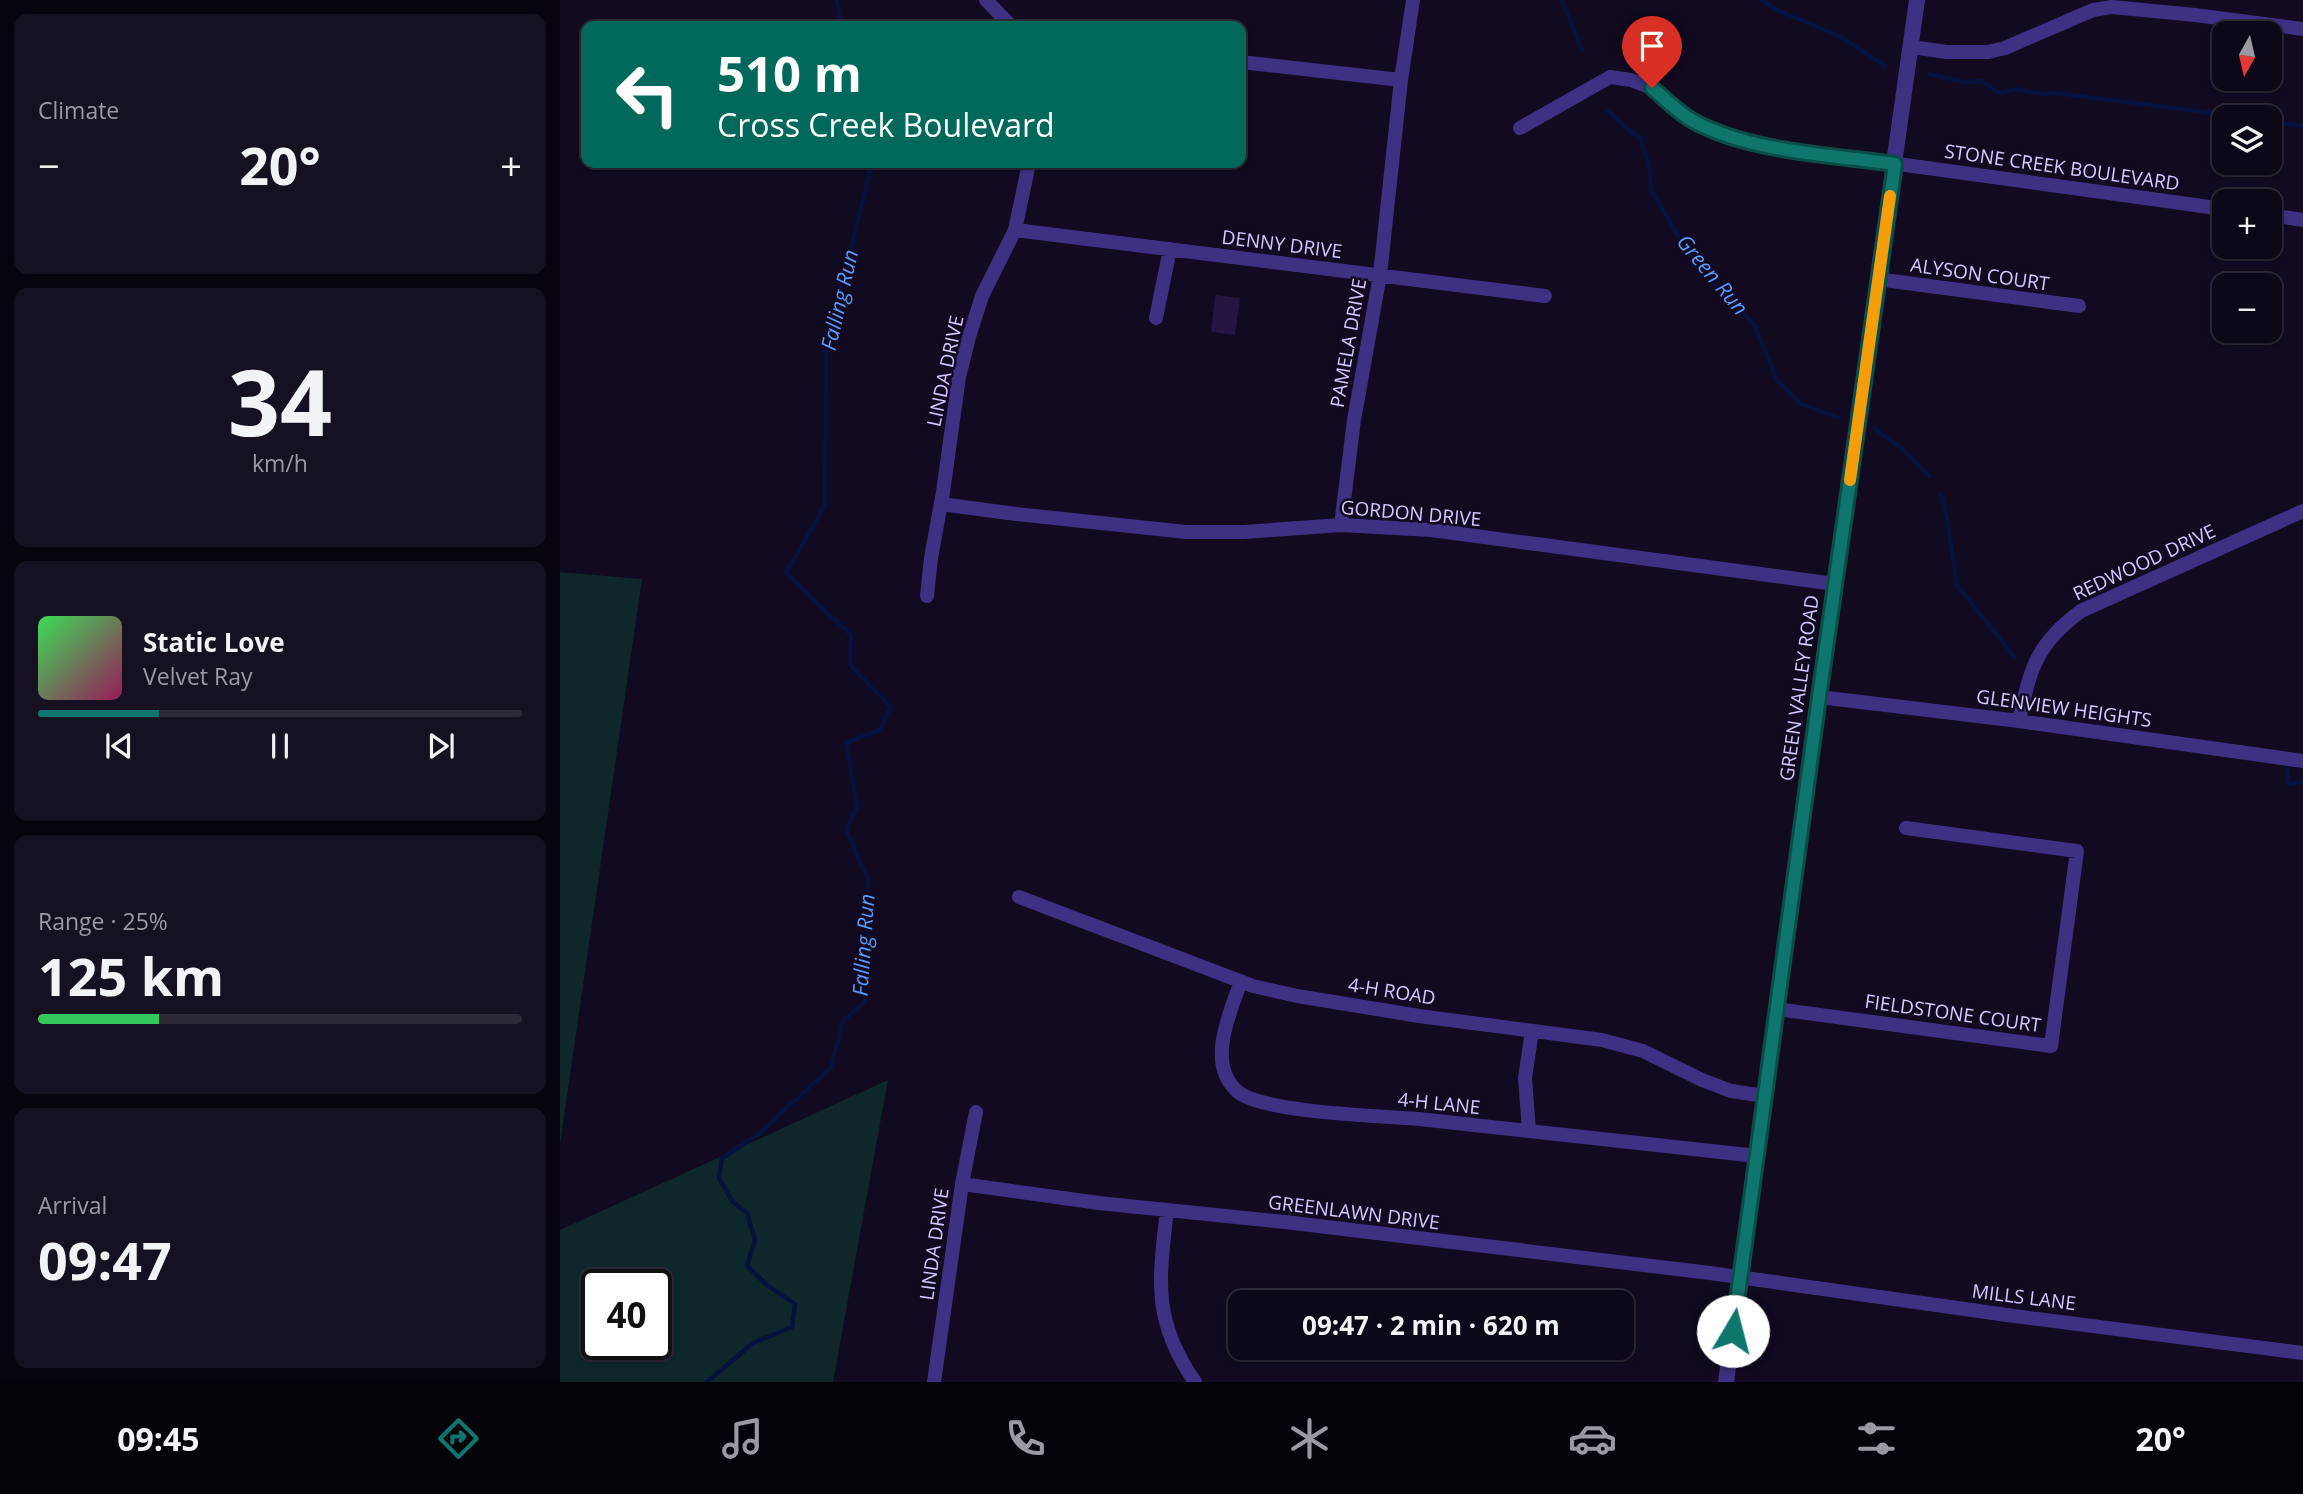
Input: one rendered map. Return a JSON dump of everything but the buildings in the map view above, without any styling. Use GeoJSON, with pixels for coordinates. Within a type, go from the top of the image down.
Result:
{"type":"FeatureCollection","features":[{"type":"Feature","properties":{"kind":"street"},"geometry":{"type":"LineString","coordinates":[[986,0],[1006,21]]}},
{"type":"Feature","properties":{"kind":"street","name":"PAMELA DRIVE"},"geometry":{"type":"LineString","coordinates":[[1341,525],[1354,420],[1380,275],[1401,80],[1413,0]]}},
{"type":"Feature","properties":{"kind":"street","name":"GREEN VALLEY ROAD"},"geometry":{"type":"LineString","coordinates":[[1726,1382],[1917,0]]}},
{"type":"Feature","properties":{"kind":"street"},"geometry":{"type":"LineString","coordinates":[[1911,47],[1947,52],[1988,52],[2005,48],[2093,10],[2112,7],[2303,29]]}},
{"type":"Feature","properties":{"kind":"street"},"geometry":{"type":"LineString","coordinates":[[1246,63],[1401,80]]}},
{"type":"Feature","properties":{"kind":"street","name":"STONE CREEK BOULEVARD"},"geometry":{"type":"LineString","coordinates":[[1520,128],[1610,77],[1632,80],[1652,88],[1692,121],[1728,137],[1775,147],[2212,207]]}},
{"type":"Feature","properties":{"kind":"street","name":"LINDA DRIVE"},"geometry":{"type":"LineString","coordinates":[[927,596],[959,377],[982,296],[1015,230],[1028,168]]}},
{"type":"Feature","properties":{"kind":"street"},"geometry":{"type":"LineString","coordinates":[[2282,217],[2303,220]]}},
{"type":"Feature","properties":{"kind":"street","name":"DENNY DRIVE"},"geometry":{"type":"LineString","coordinates":[[1015,230],[1545,296]]}},
{"type":"Feature","properties":{"kind":"street"},"geometry":{"type":"LineString","coordinates":[[1156,318],[1170,249]]}},
{"type":"Feature","properties":{"kind":"street","name":"ALYSON COURT"},"geometry":{"type":"LineString","coordinates":[[1877,279],[2078,306]]}},
{"type":"Feature","properties":{"kind":"street","name":"GORDON DRIVE"},"geometry":{"type":"LineString","coordinates":[[941,503],[1016,514],[1186,532],[1244,533],[1341,525],[1431,530],[1835,584]]}},
{"type":"Feature","properties":{"kind":"street","name":"REDWOOD DRIVE"},"geometry":{"type":"LineString","coordinates":[[2019,721],[2027,681],[2037,657],[2054,633],[2081,611],[2303,511]]}},
{"type":"Feature","properties":{"kind":"street","name":"GLENVIEW HEIGHTS"},"geometry":{"type":"LineString","coordinates":[[1819,697],[2019,721],[2303,761]]}},
{"type":"Feature","properties":{"kind":"street","name":"FIELDSTONE COURT"},"geometry":{"type":"LineString","coordinates":[[1776,1009],[2050,1046],[2077,851],[1906,828]]}},
{"type":"Feature","properties":{"kind":"street","name":"4-H ROAD"},"geometry":{"type":"LineString","coordinates":[[1019,897],[1241,981],[1297,996],[1419,1016],[1602,1040],[1643,1051],[1731,1091],[1765,1096]]}},
{"type":"Feature","properties":{"kind":"street","name":"4-H LANE"},"geometry":{"type":"LineString","coordinates":[[1241,981],[1227,1022],[1223,1061],[1230,1083],[1246,1097],[1282,1107],[1757,1156]]}},
{"type":"Feature","properties":{"kind":"street"},"geometry":{"type":"LineString","coordinates":[[1529,1131],[1525,1078],[1532,1031]]}},
{"type":"Feature","properties":{"kind":"street","name":"LINDA DRIVE"},"geometry":{"type":"LineString","coordinates":[[934,1382],[962,1184],[976,1111]]}},
{"type":"Feature","properties":{"kind":"street","name":"GREENLAWN DRIVE"},"geometry":{"type":"LineString","coordinates":[[962,1184],[1099,1203],[1347,1229],[1710,1273],[1740,1279]]}},
{"type":"Feature","properties":{"kind":"street"},"geometry":{"type":"LineString","coordinates":[[1167,1210],[1160,1264],[1161,1308],[1175,1350],[1195,1382]]}},
{"type":"Feature","properties":{"kind":"street","name":"MILLS LANE"},"geometry":{"type":"LineString","coordinates":[[1740,1279],[2303,1353]]}},
{"type":"Feature","properties":{"kind":"green space"},"geometry":{"type":"Polygon","coordinates":[[[560,572],[642,579],[560,1144],[560,572]]]}},
{"type":"Feature","properties":{"kind":"green space"},"geometry":{"type":"Polygon","coordinates":[[[888,1080],[833,1382],[560,1382],[560,1230],[888,1080]]]}},
{"type":"Feature","properties":{"kind":"waterway","name":"Falling Run"},"geometry":{"type":"LineString","coordinates":[[837,0],[840,21]]}},
{"type":"Feature","properties":{"kind":"waterway","name":"Green Run"},"geometry":{"type":"LineString","coordinates":[[1562,0],[1582,50]]}},
{"type":"Feature","properties":{"kind":"waterway"},"geometry":{"type":"LineString","coordinates":[[1761,0],[1777,10],[1839,36],[1885,66]]}},
{"type":"Feature","properties":{"kind":"waterway"},"geometry":{"type":"LineString","coordinates":[[1929,74],[1964,82],[1982,81],[1999,93],[2016,89],[2212,113]]}},
{"type":"Feature","properties":{"kind":"waterway","name":"Green Run"},"geometry":{"type":"LineString","coordinates":[[1608,111],[1640,138],[1648,161],[1652,191],[1677,234],[1717,286],[1754,324],[1778,382],[1801,404],[1839,418]]}},
{"type":"Feature","properties":{"kind":"waterway"},"geometry":{"type":"LineString","coordinates":[[2282,123],[2303,126]]}},
{"type":"Feature","properties":{"kind":"waterway","name":"Falling Run"},"geometry":{"type":"LineString","coordinates":[[707,1382],[753,1343],[792,1327],[795,1304],[768,1286],[747,1266],[755,1240],[747,1213],[732,1201],[719,1178],[722,1158],[759,1134],[831,1067],[843,1021],[865,1001],[868,880],[846,829],[857,807],[846,743],[879,730],[891,707],[850,665],[851,635],[786,573],[825,505],[826,350],[871,168]]}},
{"type":"Feature","properties":{"kind":"waterway","name":"Green Run"},"geometry":{"type":"LineString","coordinates":[[1875,429],[1902,449],[1929,476]]}},
{"type":"Feature","properties":{"kind":"waterway","name":"Green Run"},"geometry":{"type":"LineString","coordinates":[[1941,495],[1957,585],[2014,656]]}},
{"type":"Feature","properties":{"kind":"waterway","name":"Green Run"},"geometry":{"type":"LineString","coordinates":[[2287,768],[2288,784],[2303,782]]}},
{"type":"Feature","properties":{"kind":"slow traffic"},"geometry":{"type":"LineString","coordinates":[[1850,480],[1890,196]]}},
{"type":"Feature","properties":{"kind":"route"},"geometry":{"type":"LineString","coordinates":[[1652,88],[1692,121],[1728,137],[1775,147],[1895,164],[1733,1331]]}}]}
